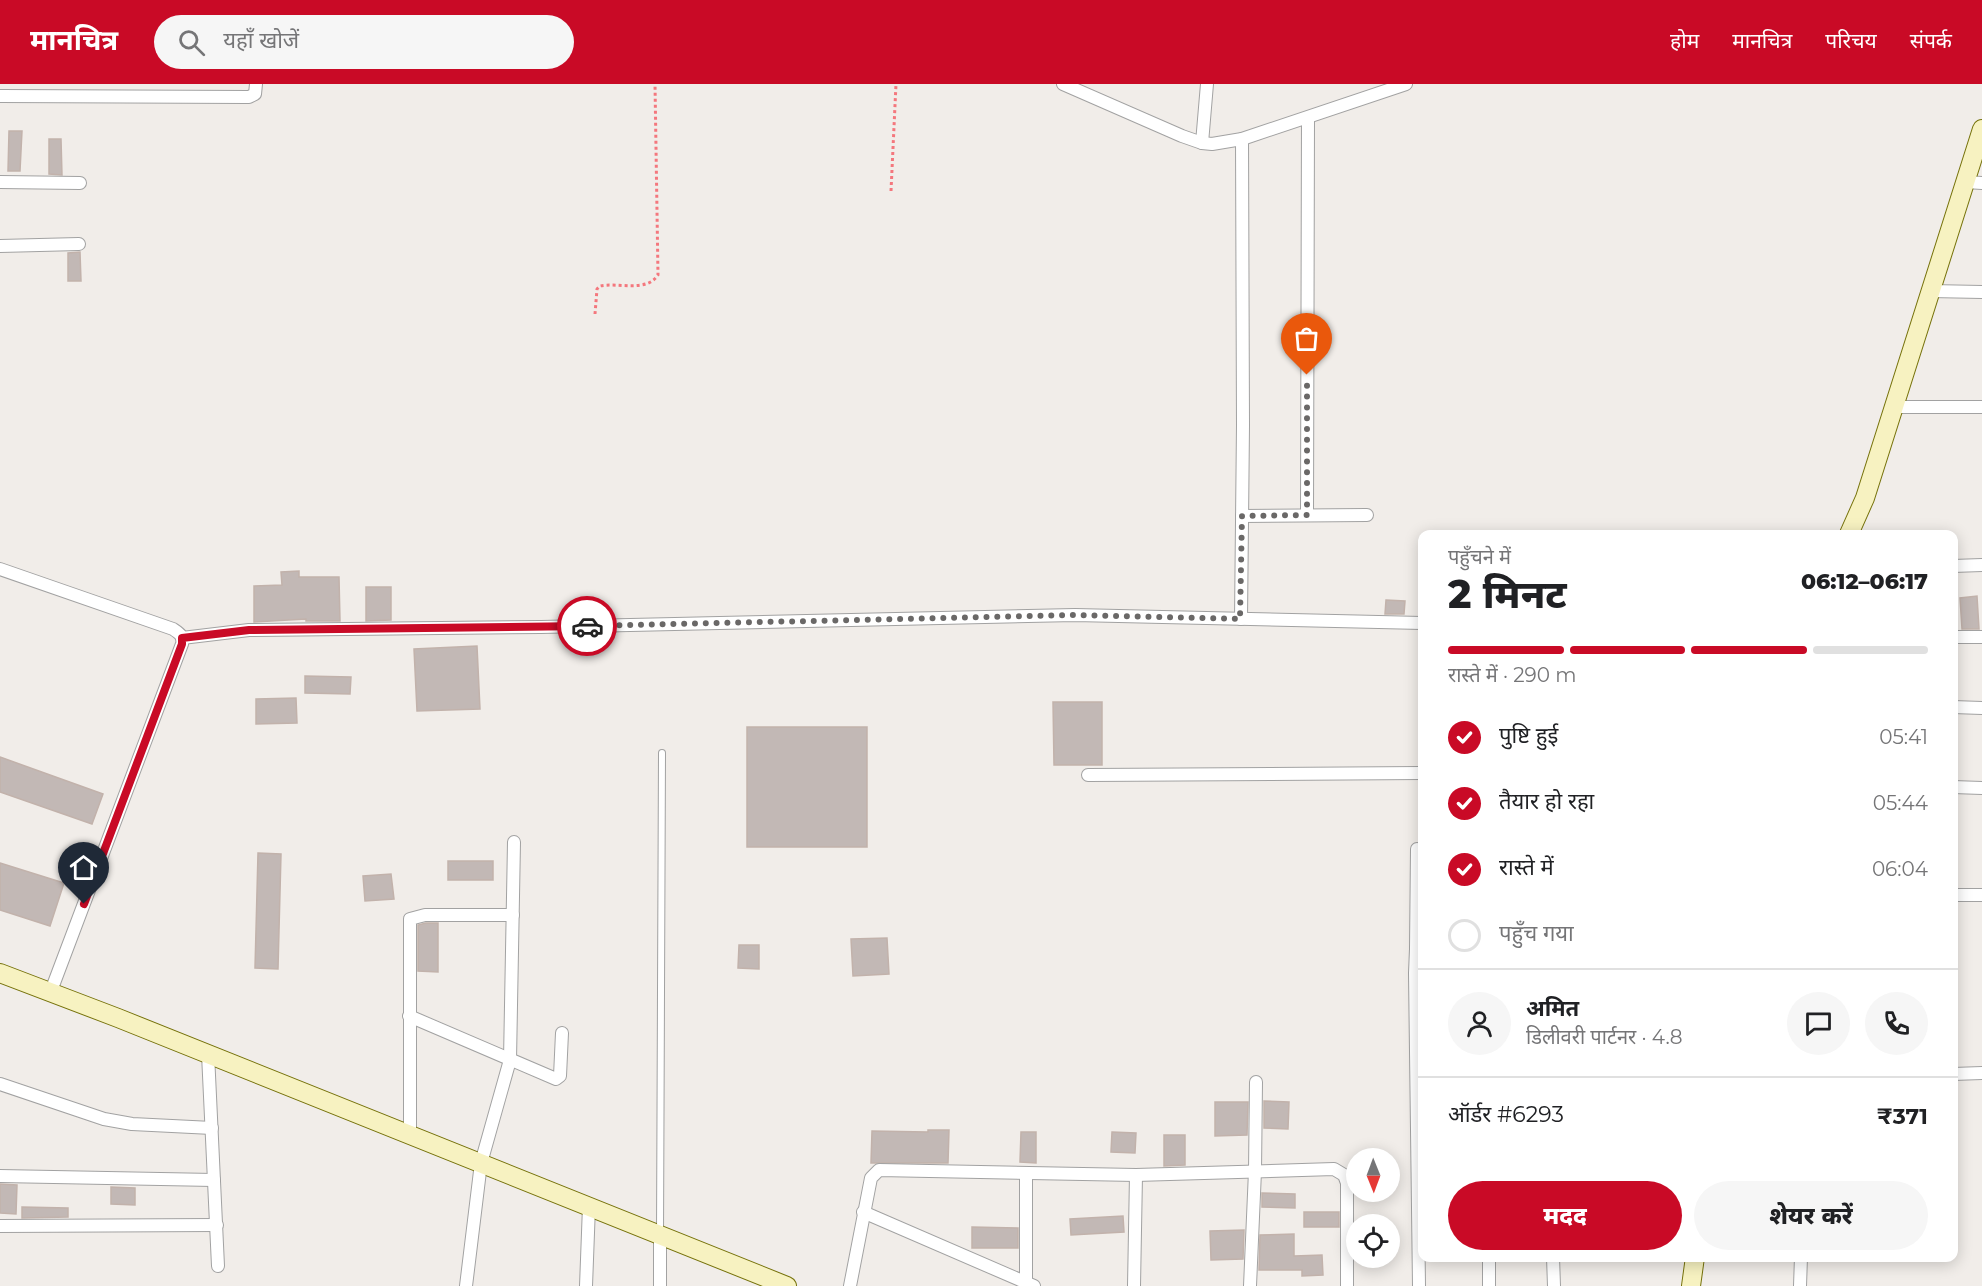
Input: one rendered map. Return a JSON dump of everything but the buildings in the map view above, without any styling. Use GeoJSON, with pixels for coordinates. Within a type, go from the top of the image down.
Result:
{"type":"FeatureCollection","features":[{"type":"Feature","properties":{"kind":"street"},"geometry":{"type":"LineString","coordinates":[[0,96],[249,97],[255,94],[256,84]]}},
{"type":"Feature","properties":{"kind":"street"},"geometry":{"type":"LineString","coordinates":[[1063,84],[1182,136],[1202,143],[1220,144],[1308,118],[1406,84]]}},
{"type":"Feature","properties":{"kind":"street"},"geometry":{"type":"LineString","coordinates":[[1202,143],[1207,84]]}},
{"type":"Feature","properties":{"kind":"street"},"geometry":{"type":"LineString","coordinates":[[1307,515],[1308,118]]}},
{"type":"Feature","properties":{"kind":"street"},"geometry":{"type":"LineString","coordinates":[[1851,530],[1865,498],[1930,291],[1974,183],[1982,129]]}},
{"type":"Feature","properties":{"kind":"street"},"geometry":{"type":"LineString","coordinates":[[1240,619],[1242,139]]}},
{"type":"Feature","properties":{"kind":"street"},"geometry":{"type":"LineString","coordinates":[[0,182],[80,183]]}},
{"type":"Feature","properties":{"kind":"street"},"geometry":{"type":"LineString","coordinates":[[0,246],[79,244]]}},
{"type":"Feature","properties":{"kind":"street"},"geometry":{"type":"LineString","coordinates":[[1930,291],[1982,292]]}},
{"type":"Feature","properties":{"kind":"street"},"geometry":{"type":"LineString","coordinates":[[1894,407],[1982,408]]}},
{"type":"Feature","properties":{"kind":"street"},"geometry":{"type":"LineString","coordinates":[[1242,516],[1366,515]]}},
{"type":"Feature","properties":{"kind":"street"},"geometry":{"type":"LineString","coordinates":[[1958,566],[1982,566]]}},
{"type":"Feature","properties":{"kind":"street"},"geometry":{"type":"LineString","coordinates":[[0,569],[173,629],[180,633],[182,638],[182,644],[51,991]]}},
{"type":"Feature","properties":{"kind":"street"},"geometry":{"type":"LineString","coordinates":[[182,638],[249,630],[541,627],[1075,615],[1418,624]]}},
{"type":"Feature","properties":{"kind":"street"},"geometry":{"type":"LineString","coordinates":[[1958,637],[1982,637]]}},
{"type":"Feature","properties":{"kind":"street"},"geometry":{"type":"LineString","coordinates":[[1958,707],[1982,708]]}},
{"type":"Feature","properties":{"kind":"street"},"geometry":{"type":"LineString","coordinates":[[1088,775],[1418,773]]}},
{"type":"Feature","properties":{"kind":"street"},"geometry":{"type":"LineString","coordinates":[[1958,787],[1982,788]]}},
{"type":"Feature","properties":{"kind":"street"},"geometry":{"type":"LineString","coordinates":[[466,1286],[482,1163],[510,1060],[514,842]]}},
{"type":"Feature","properties":{"kind":"street"},"geometry":{"type":"LineString","coordinates":[[1417,849],[1418,899]]}},
{"type":"Feature","properties":{"kind":"street"},"geometry":{"type":"LineString","coordinates":[[1958,895],[1982,895]]}},
{"type":"Feature","properties":{"kind":"street"},"geometry":{"type":"LineString","coordinates":[[410,1135],[410,919],[425,915],[513,915]]}},
{"type":"Feature","properties":{"kind":"street"},"geometry":{"type":"LineString","coordinates":[[0,973],[51,991],[787,1286]]}},
{"type":"Feature","properties":{"kind":"street"},"geometry":{"type":"LineString","coordinates":[[410,1016],[557,1079],[560,1072],[562,1033]]}},
{"type":"Feature","properties":{"kind":"street"},"geometry":{"type":"LineString","coordinates":[[208,1054],[219,1266]]}},
{"type":"Feature","properties":{"kind":"street"},"geometry":{"type":"LineString","coordinates":[[1958,1074],[1982,1073]]}},
{"type":"Feature","properties":{"kind":"street"},"geometry":{"type":"LineString","coordinates":[[1250,1286],[1256,1082]]}},
{"type":"Feature","properties":{"kind":"street"},"geometry":{"type":"LineString","coordinates":[[0,1084],[104,1119],[132,1124],[212,1128]]}},
{"type":"Feature","properties":{"kind":"street"},"geometry":{"type":"LineString","coordinates":[[850,1286],[871,1178],[879,1170],[1136,1175],[1334,1169],[1344,1175],[1347,1184],[1347,1286]]}},
{"type":"Feature","properties":{"kind":"street"},"geometry":{"type":"LineString","coordinates":[[863,1212],[1030,1284],[1026,1173]]}},
{"type":"Feature","properties":{"kind":"street"},"geometry":{"type":"LineString","coordinates":[[1134,1286],[1136,1175]]}},
{"type":"Feature","properties":{"kind":"street"},"geometry":{"type":"LineString","coordinates":[[0,1176],[214,1180]]}},
{"type":"Feature","properties":{"kind":"street"},"geometry":{"type":"LineString","coordinates":[[586,1286],[589,1206]]}},
{"type":"Feature","properties":{"kind":"street"},"geometry":{"type":"LineString","coordinates":[[0,1226],[217,1225]]}},
{"type":"Feature","properties":{"kind":"street"},"geometry":{"type":"LineString","coordinates":[[660,1234],[660,1286]]}},
{"type":"Feature","properties":{"kind":"street"},"geometry":{"type":"LineString","coordinates":[[1419,1262],[1419,1286]]}},
{"type":"Feature","properties":{"kind":"street"},"geometry":{"type":"LineString","coordinates":[[1489,1262],[1490,1286]]}},
{"type":"Feature","properties":{"kind":"street"},"geometry":{"type":"LineString","coordinates":[[1553,1262],[1554,1286]]}},
{"type":"Feature","properties":{"kind":"street"},"geometry":{"type":"LineString","coordinates":[[1691,1286],[1694,1262]]}},
{"type":"Feature","properties":{"kind":"street"},"geometry":{"type":"LineString","coordinates":[[1800,1286],[1801,1262]]}},
{"type":"Feature","properties":{"kind":"lane"},"geometry":{"type":"LineString","coordinates":[[660,1234],[662,753]]}},
{"type":"Feature","properties":{"kind":"path"},"geometry":{"type":"LineString","coordinates":[[595,314],[597,289],[600,286],[645,284],[653,281],[658,275],[655,84]]}},
{"type":"Feature","properties":{"kind":"path"},"geometry":{"type":"LineString","coordinates":[[891,191],[896,84]]}},
{"type":"Feature","properties":{"kind":"way so far"},"geometry":{"type":"LineString","coordinates":[[587,626],[1075,615],[1240,619],[1242,516],[1307,515],[1307,375]]}},
{"type":"Feature","properties":{"kind":"route"},"geometry":{"type":"LineString","coordinates":[[84,904],[182,644],[182,638],[249,630],[587,626]]}}]}
